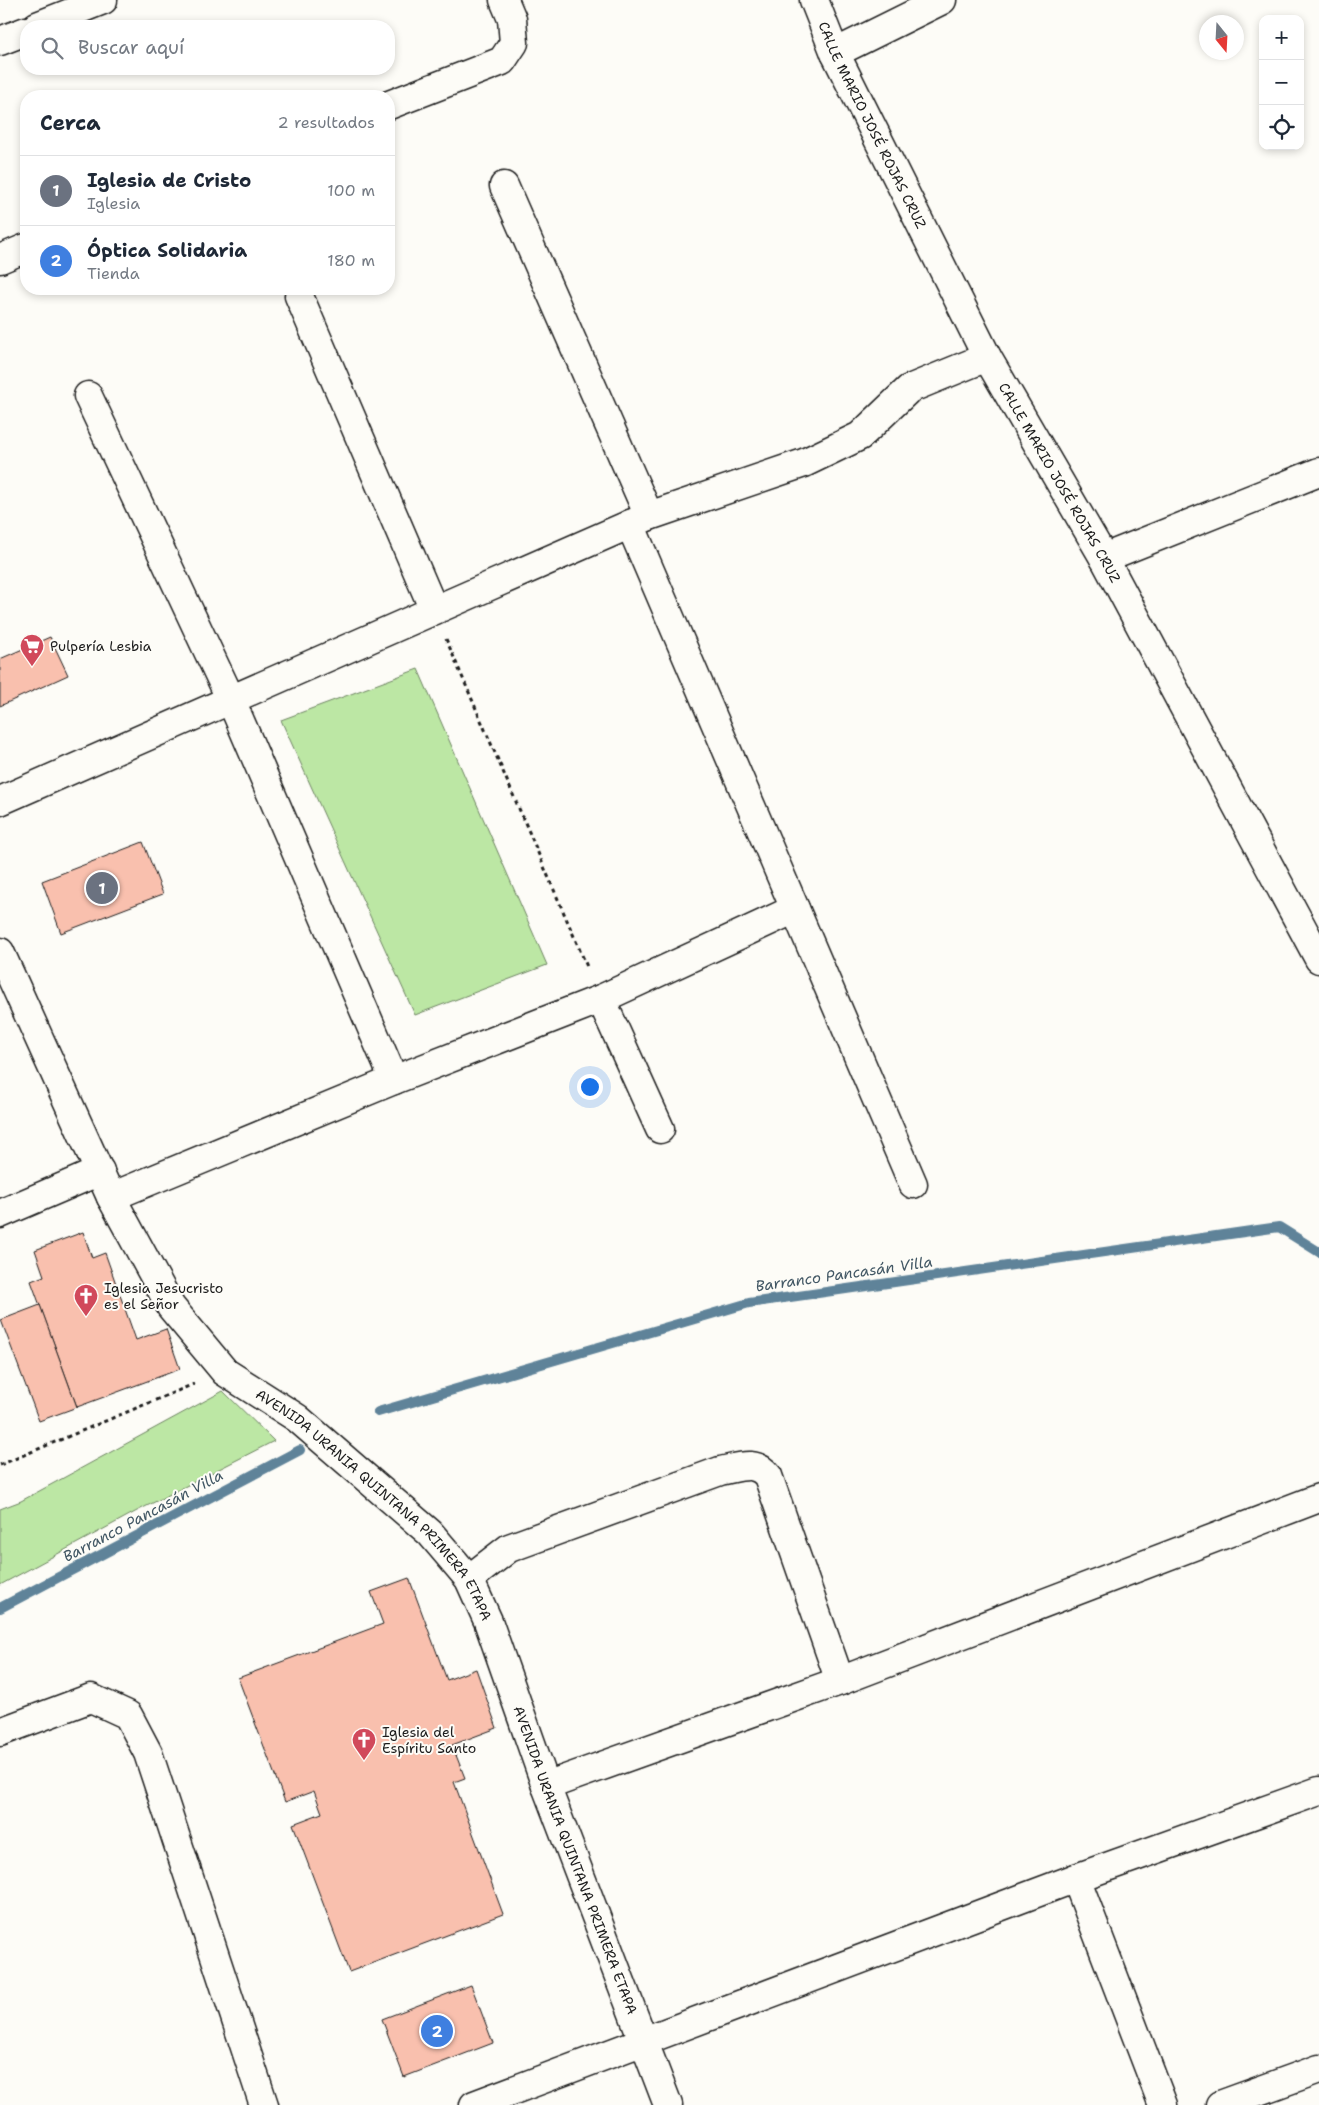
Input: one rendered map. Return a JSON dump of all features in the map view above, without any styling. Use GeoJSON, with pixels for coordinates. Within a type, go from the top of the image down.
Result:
{"type":"FeatureCollection","features":[{"type":"Feature","properties":{"kind":"street"},"geometry":{"type":"LineString","coordinates":[[52,20],[103,0]]}},
{"type":"Feature","properties":{"kind":"street"},"geometry":{"type":"LineString","coordinates":[[395,103],[502,61],[514,43],[512,19],[504,0]]}},
{"type":"Feature","properties":{"kind":"street","name":"CALLE MARIO JOSÉ ROJAS CRUZ"},"geometry":{"type":"LineString","coordinates":[[814,0],[835,53],[987,356],[1104,558],[1319,959]]}},
{"type":"Feature","properties":{"kind":"street"},"geometry":{"type":"LineString","coordinates":[[835,53],[942,0]]}},
{"type":"Feature","properties":{"kind":"street"},"geometry":{"type":"LineString","coordinates":[[0,41],[20,33]]}},
{"type":"Feature","properties":{"kind":"street"},"geometry":{"type":"LineString","coordinates":[[504,186],[795,909],[913,1184]]}},
{"type":"Feature","properties":{"kind":"street"},"geometry":{"type":"LineString","coordinates":[[0,259],[20,251]]}},
{"type":"Feature","properties":{"kind":"street"},"geometry":{"type":"LineString","coordinates":[[299,296],[434,610]]}},
{"type":"Feature","properties":{"kind":"street"},"geometry":{"type":"LineString","coordinates":[[0,801],[640,520],[804,464],[860,436],[909,389],[987,356]]}},
{"type":"Feature","properties":{"kind":"street"},"geometry":{"type":"LineString","coordinates":[[88,396],[231,700],[394,1080]]}},
{"type":"Feature","properties":{"kind":"street"},"geometry":{"type":"LineString","coordinates":[[1104,558],[1319,472]]}},
{"type":"Feature","properties":{"kind":"street"},"geometry":{"type":"LineString","coordinates":[[111,1197],[394,1080],[601,1000],[795,909]]}},
{"type":"Feature","properties":{"kind":"street","name":"AVENIDA URANIA QUINTANA PRIMERA ETAPA"},"geometry":{"type":"LineString","coordinates":[[2,966],[111,1197],[171,1307],[225,1372],[297,1418],[430,1533],[469,1579],[488,1621],[546,1786],[645,2040],[668,2105]]}},
{"type":"Feature","properties":{"kind":"street"},"geometry":{"type":"LineString","coordinates":[[601,1000],[660,1129]]}},
{"type":"Feature","properties":{"kind":"street"},"geometry":{"type":"LineString","coordinates":[[0,1214],[100,1171]]}},
{"type":"Feature","properties":{"kind":"street"},"geometry":{"type":"LineString","coordinates":[[469,1579],[509,1548],[720,1471],[752,1465],[762,1468],[768,1476],[840,1681]]}},
{"type":"Feature","properties":{"kind":"street"},"geometry":{"type":"LineString","coordinates":[[546,1786],[840,1681],[1319,1498]]}},
{"type":"Feature","properties":{"kind":"street"},"geometry":{"type":"LineString","coordinates":[[0,1732],[91,1698],[128,1715],[148,1753],[264,2105]]}},
{"type":"Feature","properties":{"kind":"street"},"geometry":{"type":"LineString","coordinates":[[474,2105],[1076,1878],[1319,1791]]}},
{"type":"Feature","properties":{"kind":"street"},"geometry":{"type":"LineString","coordinates":[[1076,1878],[1163,2105]]}},
{"type":"Feature","properties":{"kind":"street"},"geometry":{"type":"LineString","coordinates":[[1220,2105],[1319,2069]]}},
{"type":"Feature","properties":{"kind":"path"},"geometry":{"type":"LineString","coordinates":[[434,610],[601,1000]]}},
{"type":"Feature","properties":{"kind":"path"},"geometry":{"type":"LineString","coordinates":[[0,1465],[225,1372]]}},
{"type":"Feature","properties":{"kind":"green space"},"geometry":{"type":"Polygon","coordinates":[[[418,669],[547,965],[415,1015],[281,720],[418,669]]]}},
{"type":"Feature","properties":{"kind":"green space"},"geometry":{"type":"Polygon","coordinates":[[[223,1391],[274,1441],[137,1511],[0,1585],[0,1509],[21,1501],[223,1391]]]}},
{"type":"Feature","properties":{"kind":"building","name":"Pulpería Lesbia"},"geometry":{"type":"Polygon","coordinates":[[[50,637],[68,675],[0,706],[0,659],[50,637]]]}},
{"type":"Feature","properties":{"kind":"building"},"geometry":{"type":"Polygon","coordinates":[[[143,842],[163,894],[61,933],[42,881],[143,842]]]}},
{"type":"Feature","properties":{"kind":"building","name":"Iglesia Jesucristo es el Señor"},"geometry":{"type":"Polygon","coordinates":[[[83,1232],[92,1258],[105,1253],[136,1340],[166,1329],[180,1369],[77,1407],[31,1281],[44,1276],[35,1250],[83,1232]]]}},
{"type":"Feature","properties":{"kind":"building"},"geometry":{"type":"Polygon","coordinates":[[[40,1305],[77,1407],[39,1421],[1,1320],[40,1305]]]}},
{"type":"Feature","properties":{"kind":"building","name":"Iglesia del Espíritu Santo"},"geometry":{"type":"Polygon","coordinates":[[[409,1578],[447,1680],[476,1669],[497,1728],[452,1745],[465,1778],[454,1782],[503,1914],[349,1972],[293,1824],[322,1813],[314,1791],[285,1802],[238,1678],[383,1624],[371,1592],[409,1578]]]}},
{"type":"Feature","properties":{"kind":"building"},"geometry":{"type":"Polygon","coordinates":[[[471,1985],[493,2043],[404,2077],[382,2019],[471,1985]]]}},
{"type":"Feature","properties":{"kind":"waterway","name":"Barranco Pancasán Villa"},"geometry":{"type":"LineString","coordinates":[[378,1412],[749,1303],[1279,1227],[1319,1252]]}},
{"type":"Feature","properties":{"kind":"waterway","name":"Barranco Pancasán Villa"},"geometry":{"type":"LineString","coordinates":[[0,1608],[300,1450]]}},
{"type":"Feature","properties":{"kind":"place","name":"Pulpería Lesbia"},"geometry":{"type":"Point","coordinates":[32,667]}},
{"type":"Feature","properties":{"kind":"place","name":"Iglesia de Cristo"},"geometry":{"type":"Point","coordinates":[102,888]}},
{"type":"Feature","properties":{"kind":"place","name":"Iglesia Jesucristo es el Señor"},"geometry":{"type":"Point","coordinates":[86,1317]}},
{"type":"Feature","properties":{"kind":"place","name":"Iglesia del Espíritu Santo"},"geometry":{"type":"Point","coordinates":[364,1761]}},
{"type":"Feature","properties":{"kind":"place","name":"Óptica Solidaria"},"geometry":{"type":"Point","coordinates":[437,2031]}}]}
